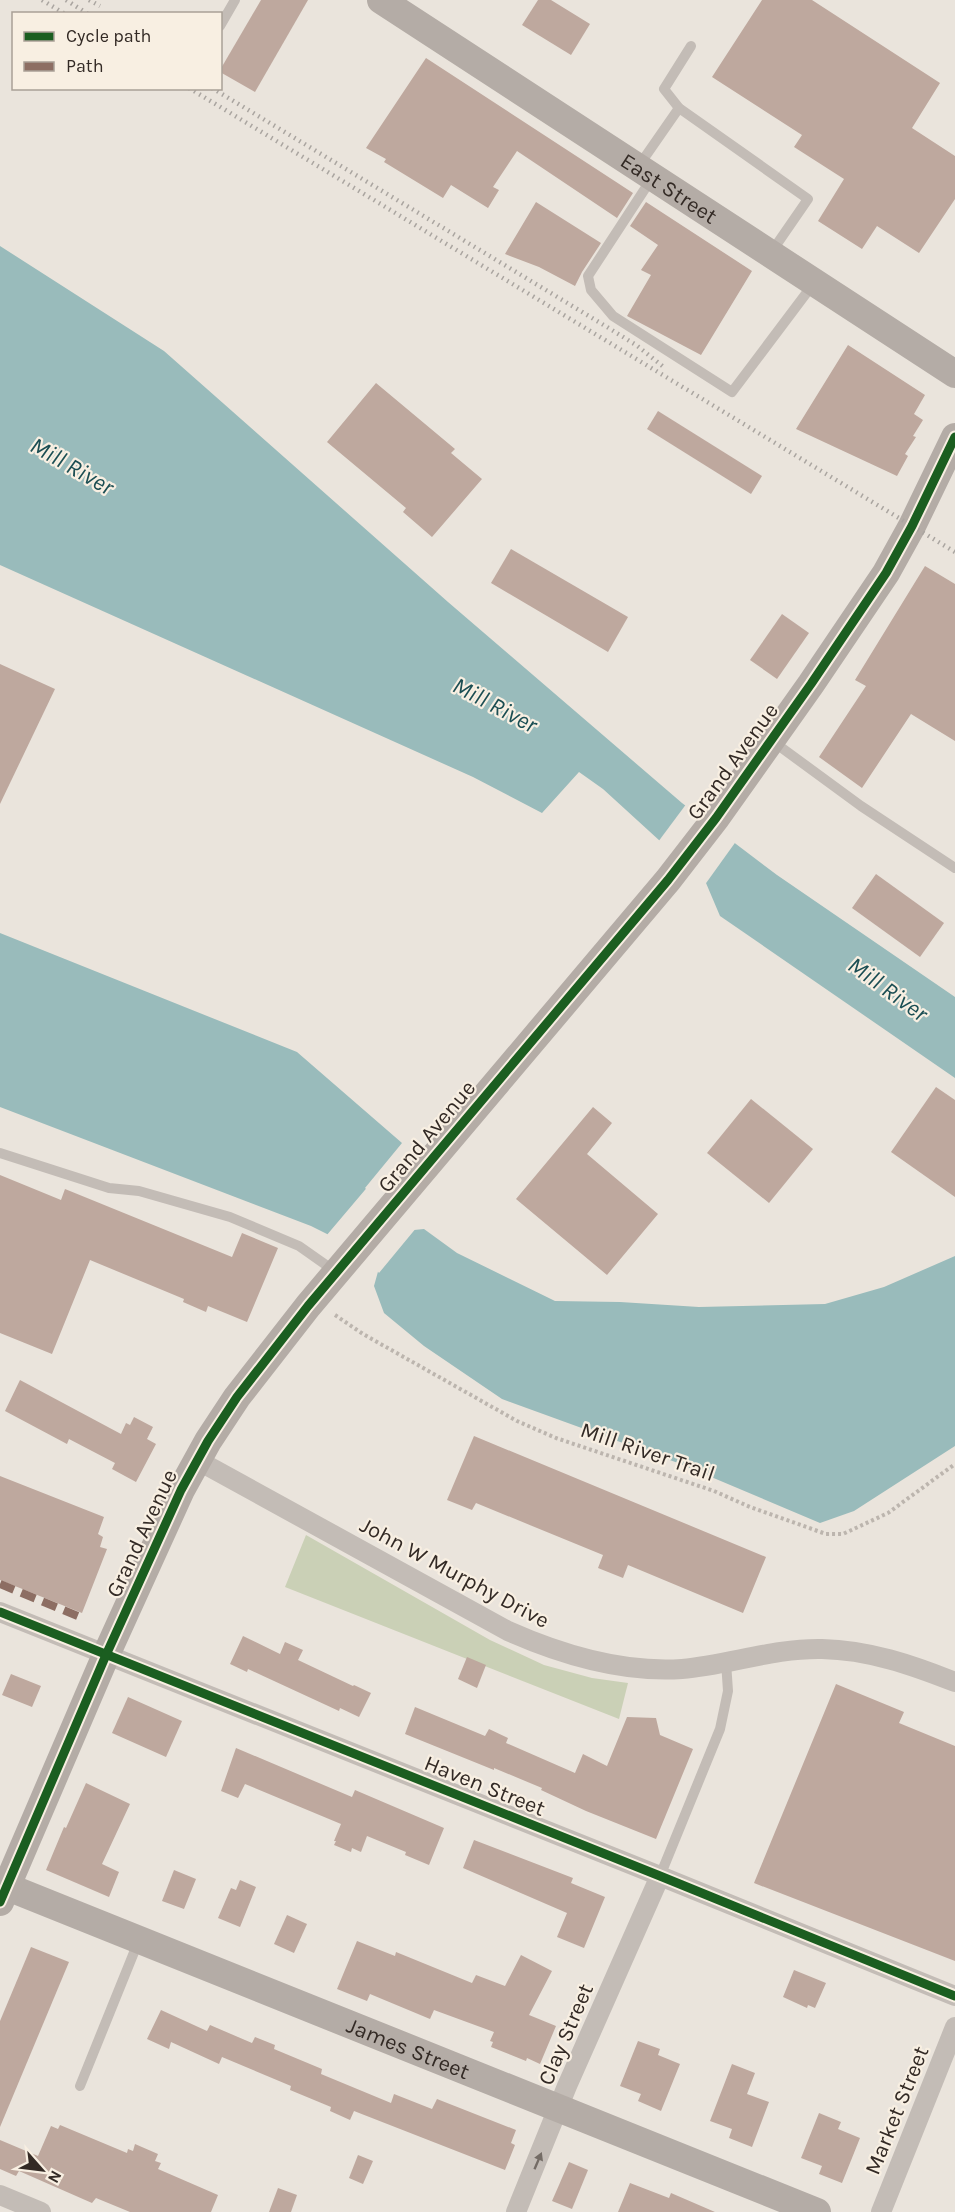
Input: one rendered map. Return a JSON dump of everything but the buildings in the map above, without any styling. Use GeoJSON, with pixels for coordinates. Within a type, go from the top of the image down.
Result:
{"type":"FeatureCollection","features":[{"type":"Feature","properties":{"kind":"main road","name":"East Street"},"geometry":{"type":"LineString","coordinates":[[381,0],[955,374]]}},
{"type":"Feature","properties":{"kind":"main road","name":"Grand Avenue"},"geometry":{"type":"LineString","coordinates":[[2,1891],[160,1532],[197,1460],[251,1378],[394,1204],[678,868],[716,818],[886,573],[912,526],[955,437]]}},
{"type":"Feature","properties":{"kind":"main road","name":"James Street"},"geometry":{"type":"LineString","coordinates":[[2,1891],[139,1940],[817,2212]]}},
{"type":"Feature","properties":{"kind":"street","name":"John W Murphy Drive"},"geometry":{"type":"LineString","coordinates":[[197,1460],[508,1631],[545,1647],[612,1665],[650,1669],[681,1669],[781,1652],[823,1649],[890,1659],[955,1682]]}},
{"type":"Feature","properties":{"kind":"street","name":"Haven Street"},"geometry":{"type":"LineString","coordinates":[[0,1612],[955,1996]]}},
{"type":"Feature","properties":{"kind":"street","name":"Clay Street"},"geometry":{"type":"LineString","coordinates":[[516,2212],[567,2086],[660,1876]]}},
{"type":"Feature","properties":{"kind":"street","name":"Market Street"},"geometry":{"type":"LineString","coordinates":[[881,2212],[955,2027]]}},
{"type":"Feature","properties":{"kind":"street"},"geometry":{"type":"LineString","coordinates":[[0,2196],[41,2212]]}},
{"type":"Feature","properties":{"kind":"lane"},"geometry":{"type":"LineString","coordinates":[[222,23],[235,0]]}},
{"type":"Feature","properties":{"kind":"lane"},"geometry":{"type":"LineString","coordinates":[[691,46],[664,89],[679,108],[808,199],[770,254]]}},
{"type":"Feature","properties":{"kind":"lane"},"geometry":{"type":"LineString","coordinates":[[679,108],[588,276],[591,290],[613,316],[732,392],[814,282]]}},
{"type":"Feature","properties":{"kind":"lane"},"geometry":{"type":"LineString","coordinates":[[771,740],[861,806],[955,868]]}},
{"type":"Feature","properties":{"kind":"lane"},"geometry":{"type":"LineString","coordinates":[[0,1153],[110,1188],[140,1191],[230,1216],[344,1264]]}},
{"type":"Feature","properties":{"kind":"lane"},"geometry":{"type":"LineString","coordinates":[[660,1876],[720,1729],[728,1691],[726,1662]]}},
{"type":"Feature","properties":{"kind":"lane"},"geometry":{"type":"LineString","coordinates":[[80,2086],[139,1940]]}},
{"type":"Feature","properties":{"kind":"green space"},"geometry":{"type":"Polygon","coordinates":[[[306,1535],[490,1640],[544,1665],[592,1678],[628,1683],[619,1719],[285,1587],[306,1535]]]}},
{"type":"Feature","properties":{"kind":"water","name":"Mill River"},"geometry":{"type":"Polygon","coordinates":[[[0,246],[164,351],[448,602],[682,803],[777,875],[955,997],[955,1078],[720,916],[706,883],[603,789],[579,772],[542,813],[473,777],[0,565],[0,246]]]}},
{"type":"Feature","properties":{"kind":"water"},"geometry":{"type":"Polygon","coordinates":[[[0,933],[297,1052],[402,1143],[365,1188],[414,1230],[424,1229],[457,1253],[555,1301],[699,1307],[825,1304],[884,1287],[955,1256],[955,1446],[854,1511],[820,1523],[678,1463],[502,1399],[424,1346],[384,1313],[374,1286],[379,1268],[327,1234],[0,1107],[0,933]]]}},
{"type":"Feature","properties":{"kind":"pier"},"geometry":{"type":"Polygon","coordinates":[[[687,803],[737,840],[704,886],[658,842],[687,803]]]}},
{"type":"Feature","properties":{"kind":"pier"},"geometry":{"type":"Polygon","coordinates":[[[370,1184],[369,1188],[417,1227],[379,1273],[326,1236],[370,1184]]]}},
{"type":"Feature","properties":{"kind":"railway"},"geometry":{"type":"LineString","coordinates":[[42,0],[62,12]]}},
{"type":"Feature","properties":{"kind":"railway"},"geometry":{"type":"LineString","coordinates":[[66,0],[85,12]]}},
{"type":"Feature","properties":{"kind":"railway"},"geometry":{"type":"LineString","coordinates":[[89,0],[100,6]]}},
{"type":"Feature","properties":{"kind":"railway"},"geometry":{"type":"LineString","coordinates":[[192,90],[955,552]]}},
{"type":"Feature","properties":{"kind":"railway"},"geometry":{"type":"LineString","coordinates":[[215,90],[607,327],[636,345],[665,368]]}},
{"type":"Feature","properties":{"kind":"marked path"},"geometry":{"type":"LineString","coordinates":[[0,1584],[80,1617]]}},
{"type":"Feature","properties":{"kind":"cycle path"},"geometry":{"type":"LineString","coordinates":[[0,1902],[106,1655],[181,1490],[208,1441],[237,1397],[308,1306],[668,880],[716,818],[886,573],[912,526],[955,437]]}},
{"type":"Feature","properties":{"kind":"cycle path"},"geometry":{"type":"LineString","coordinates":[[0,1612],[955,1996]]}}]}
